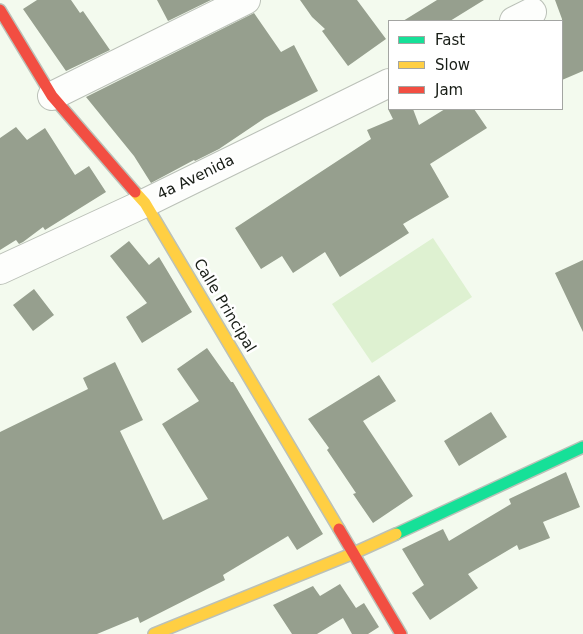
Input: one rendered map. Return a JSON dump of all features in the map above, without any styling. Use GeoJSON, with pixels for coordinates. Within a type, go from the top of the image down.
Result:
{"type":"FeatureCollection","features":[{"type":"Feature","properties":{"kind":"street"},"geometry":{"type":"LineString","coordinates":[[52,96],[246,0]]}},
{"type":"Feature","properties":{"kind":"street","name":"Calle Principal"},"geometry":{"type":"LineString","coordinates":[[0,10],[52,96],[145,203],[401,634]]}},
{"type":"Feature","properties":{"kind":"street","name":"4a Avenida"},"geometry":{"type":"LineString","coordinates":[[0,270],[145,203],[388,83]]}},
{"type":"Feature","properties":{"kind":"street"},"geometry":{"type":"LineString","coordinates":[[154,634],[354,553],[583,447]]}},
{"type":"Feature","properties":{"kind":"green space"},"geometry":{"type":"Polygon","coordinates":[[[433,238],[472,297],[372,363],[332,304],[433,238]]]}},
{"type":"Feature","properties":{"kind":"building"},"geometry":{"type":"Polygon","coordinates":[[[37,0],[71,0],[80,13],[83,11],[110,50],[66,71],[23,9],[37,0]]]}},
{"type":"Feature","properties":{"kind":"building"},"geometry":{"type":"Polygon","coordinates":[[[157,0],[211,0],[168,21],[157,0]]]}},
{"type":"Feature","properties":{"kind":"building"},"geometry":{"type":"Polygon","coordinates":[[[300,0],[357,0],[386,39],[348,66],[322,31],[325,29],[312,17],[300,0]]]}},
{"type":"Feature","properties":{"kind":"building"},"geometry":{"type":"Polygon","coordinates":[[[437,0],[484,0],[452,20],[405,20],[437,0]]]}},
{"type":"Feature","properties":{"kind":"building"},"geometry":{"type":"Polygon","coordinates":[[[555,0],[583,0],[583,71],[563,80],[563,20],[555,0]]]}},
{"type":"Feature","properties":{"kind":"building"},"geometry":{"type":"Polygon","coordinates":[[[254,13],[281,52],[294,45],[318,91],[265,118],[219,149],[151,183],[134,156],[86,97],[254,13]]]}},
{"type":"Feature","properties":{"kind":"building"},"geometry":{"type":"Polygon","coordinates":[[[388,110],[413,110],[419,125],[443,110],[475,110],[487,128],[430,164],[449,197],[403,224],[409,233],[340,277],[325,252],[293,273],[282,256],[261,269],[235,228],[371,139],[367,130],[393,119],[388,110]]]}},
{"type":"Feature","properties":{"kind":"building"},"geometry":{"type":"Polygon","coordinates":[[[16,127],[27,140],[45,128],[75,175],[89,166],[106,192],[45,230],[43,227],[23,242],[19,244],[16,240],[0,250],[0,138],[16,127]]]}},
{"type":"Feature","properties":{"kind":"building"},"geometry":{"type":"Polygon","coordinates":[[[129,241],[149,265],[159,257],[192,312],[142,343],[126,317],[147,303],[110,256],[129,241]]]}},
{"type":"Feature","properties":{"kind":"building"},"geometry":{"type":"Polygon","coordinates":[[[583,260],[583,332],[555,273],[583,260]]]}},
{"type":"Feature","properties":{"kind":"building"},"geometry":{"type":"Polygon","coordinates":[[[34,289],[54,315],[33,331],[13,305],[34,289]]]}},
{"type":"Feature","properties":{"kind":"building"},"geometry":{"type":"Polygon","coordinates":[[[207,348],[231,382],[233,382],[323,534],[297,550],[288,536],[223,575],[225,580],[140,623],[138,617],[97,634],[0,634],[0,432],[88,389],[83,378],[115,362],[143,420],[120,431],[163,520],[208,499],[162,424],[199,401],[177,369],[207,348]]]}},
{"type":"Feature","properties":{"kind":"building"},"geometry":{"type":"Polygon","coordinates":[[[379,375],[396,401],[363,421],[413,496],[373,523],[353,494],[356,493],[327,450],[329,448],[308,419],[379,375]]]}},
{"type":"Feature","properties":{"kind":"building"},"geometry":{"type":"Polygon","coordinates":[[[491,412],[507,437],[459,466],[444,441],[491,412]]]}},
{"type":"Feature","properties":{"kind":"building"},"geometry":{"type":"Polygon","coordinates":[[[566,472],[580,507],[543,522],[550,538],[519,550],[517,545],[468,574],[478,588],[430,620],[412,593],[424,585],[402,549],[443,529],[449,541],[511,504],[509,499],[566,472]]]}},
{"type":"Feature","properties":{"kind":"building"},"geometry":{"type":"Polygon","coordinates":[[[340,584],[356,608],[364,603],[379,627],[368,634],[352,634],[343,618],[317,634],[292,634],[273,605],[313,586],[320,596],[340,584]]]}},
{"type":"Feature","properties":{"kind":"traffic: fast"},"geometry":{"type":"LineString","coordinates":[[396,534],[583,447]]}},
{"type":"Feature","properties":{"kind":"traffic: slow"},"geometry":{"type":"LineString","coordinates":[[135,192],[145,203],[339,529]]}},
{"type":"Feature","properties":{"kind":"traffic: slow"},"geometry":{"type":"LineString","coordinates":[[154,634],[354,553],[396,534]]}},
{"type":"Feature","properties":{"kind":"traffic: jam"},"geometry":{"type":"LineString","coordinates":[[0,10],[52,96],[135,192]]}},
{"type":"Feature","properties":{"kind":"traffic: jam"},"geometry":{"type":"LineString","coordinates":[[339,529],[401,634]]}}]}
